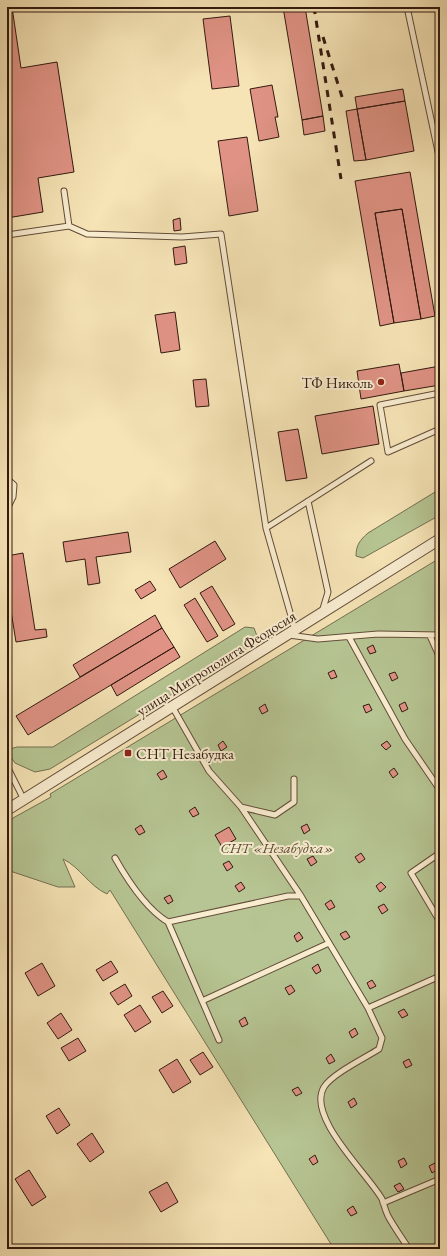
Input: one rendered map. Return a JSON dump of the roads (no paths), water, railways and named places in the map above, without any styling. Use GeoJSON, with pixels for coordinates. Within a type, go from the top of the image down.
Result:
{"type":"FeatureCollection","features":[{"type":"Feature","properties":{"kind":"street","name":"улица Митрополита Феодосия"},"geometry":{"type":"LineString","coordinates":[[7,810],[173,708],[440,539]]}},
{"type":"Feature","properties":{"kind":"lane"},"geometry":{"type":"LineString","coordinates":[[407,7],[440,161]]}},
{"type":"Feature","properties":{"kind":"lane"},"geometry":{"type":"LineString","coordinates":[[64,191],[69,226]]}},
{"type":"Feature","properties":{"kind":"lane"},"geometry":{"type":"LineString","coordinates":[[7,235],[69,226],[87,234],[182,237],[221,234],[266,528],[292,633],[318,639],[378,634],[440,635]]}},
{"type":"Feature","properties":{"kind":"lane"},"geometry":{"type":"LineString","coordinates":[[440,393],[380,405],[388,452],[440,429]]}},
{"type":"Feature","properties":{"kind":"lane"},"geometry":{"type":"LineString","coordinates":[[266,528],[371,461]]}},
{"type":"Feature","properties":{"kind":"lane"},"geometry":{"type":"LineString","coordinates":[[7,479],[14,485],[13,497],[7,509]]}},
{"type":"Feature","properties":{"kind":"lane"},"geometry":{"type":"LineString","coordinates":[[308,501],[328,592],[322,614]]}},
{"type":"Feature","properties":{"kind":"lane"},"geometry":{"type":"LineString","coordinates":[[430,636],[440,658]]}},
{"type":"Feature","properties":{"kind":"lane"},"geometry":{"type":"LineString","coordinates":[[349,637],[405,739],[440,790]]}},
{"type":"Feature","properties":{"kind":"lane"},"geometry":{"type":"LineString","coordinates":[[173,708],[209,771],[241,807],[301,896],[368,1008],[382,1038],[379,1049],[335,1076],[324,1087],[321,1101],[324,1117],[383,1203],[387,1215],[409,1249]]}},
{"type":"Feature","properties":{"kind":"lane"},"geometry":{"type":"LineString","coordinates":[[7,766],[24,800]]}},
{"type":"Feature","properties":{"kind":"lane"},"geometry":{"type":"LineString","coordinates":[[241,807],[275,815],[294,802],[294,779]]}},
{"type":"Feature","properties":{"kind":"lane"},"geometry":{"type":"LineString","coordinates":[[440,853],[411,873],[440,922]]}},
{"type":"Feature","properties":{"kind":"lane"},"geometry":{"type":"LineString","coordinates":[[115,858],[123,873],[139,893],[159,916],[168,922],[219,1040]]}},
{"type":"Feature","properties":{"kind":"lane"},"geometry":{"type":"LineString","coordinates":[[168,922],[288,896],[301,896]]}},
{"type":"Feature","properties":{"kind":"lane"},"geometry":{"type":"LineString","coordinates":[[202,1001],[329,943]]}},
{"type":"Feature","properties":{"kind":"lane"},"geometry":{"type":"LineString","coordinates":[[368,1008],[440,976]]}},
{"type":"Feature","properties":{"kind":"lane"},"geometry":{"type":"LineString","coordinates":[[383,1203],[440,1178]]}},
{"type":"Feature","properties":{"kind":"railway"},"geometry":{"type":"LineString","coordinates":[[314,7],[341,179]]}},
{"type":"Feature","properties":{"kind":"railway"},"geometry":{"type":"LineString","coordinates":[[323,37],[343,100]]}},
{"type":"Feature","properties":{"kind":"place","name":"ТФ Николь"},"geometry":{"type":"Point","coordinates":[381,382]}},
{"type":"Feature","properties":{"kind":"place","name":"СНТ Незабудка"},"geometry":{"type":"Point","coordinates":[128,753]}},
{"type":"Feature","properties":{"kind":"park label","name":"СНТ «Незабудка»"},"geometry":{"type":"Point","coordinates":[277,847]}}]}
